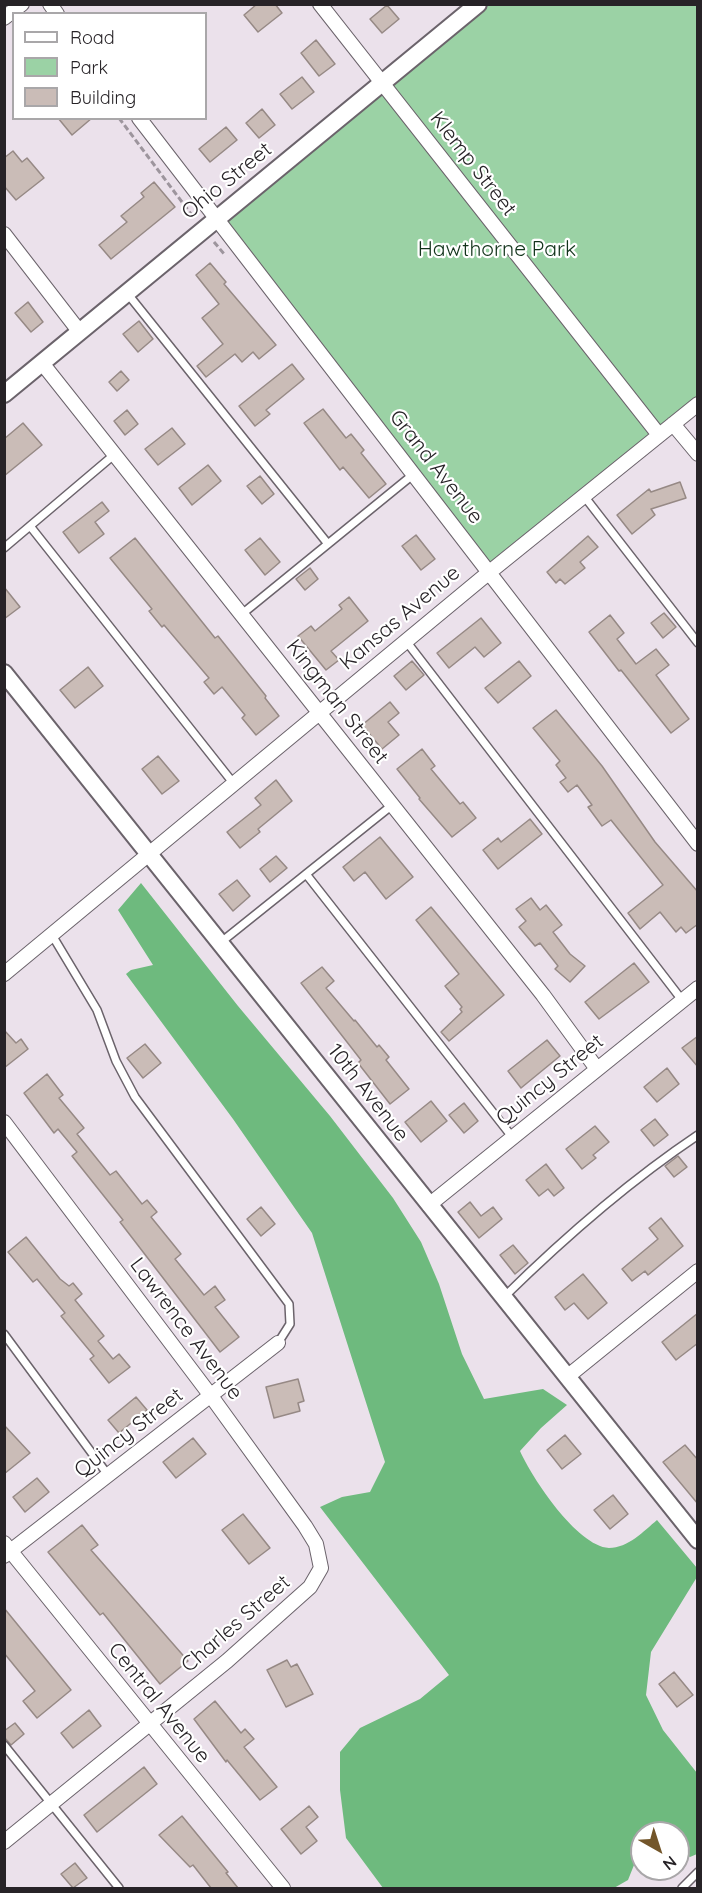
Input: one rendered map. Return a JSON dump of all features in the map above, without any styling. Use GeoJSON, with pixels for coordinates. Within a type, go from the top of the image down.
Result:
{"type":"FeatureCollection","features":[{"type":"Feature","properties":{"kind":"street"},"geometry":{"type":"LineString","coordinates":[[4,18],[22,4]]}},
{"type":"Feature","properties":{"kind":"street","name":"Klemp Street"},"geometry":{"type":"LineString","coordinates":[[320,4],[659,435]]}},
{"type":"Feature","properties":{"kind":"street","name":"Ohio Street"},"geometry":{"type":"LineString","coordinates":[[4,394],[478,4]]}},
{"type":"Feature","properties":{"kind":"street","name":"Grand Avenue"},"geometry":{"type":"LineString","coordinates":[[141,120],[415,473],[698,844]]}},
{"type":"Feature","properties":{"kind":"street"},"geometry":{"type":"LineString","coordinates":[[6,238],[79,331]]}},
{"type":"Feature","properties":{"kind":"street","name":"Kingman Street"},"geometry":{"type":"LineString","coordinates":[[42,363],[116,453],[391,806],[543,995],[597,1069]]}},
{"type":"Feature","properties":{"kind":"street"},"geometry":{"type":"LineString","coordinates":[[698,404],[673,424],[698,454]]}},
{"type":"Feature","properties":{"kind":"street","name":"Kansas Avenue"},"geometry":{"type":"LineString","coordinates":[[4,974],[406,641],[673,424]]}},
{"type":"Feature","properties":{"kind":"street","name":"10th Avenue"},"geometry":{"type":"LineString","coordinates":[[4,673],[698,1540]]}},
{"type":"Feature","properties":{"kind":"street","name":"Quincy Street"},"geometry":{"type":"LineString","coordinates":[[429,1205],[698,988]]}},
{"type":"Feature","properties":{"kind":"street","name":"Lawrence Avenue"},"geometry":{"type":"LineString","coordinates":[[4,1122],[211,1396],[316,1544],[321,1568]]}},
{"type":"Feature","properties":{"kind":"street"},"geometry":{"type":"LineString","coordinates":[[567,1377],[698,1271]]}},
{"type":"Feature","properties":{"kind":"street","name":"Quincy Street"},"geometry":{"type":"LineString","coordinates":[[7,1550],[278,1343]]}},
{"type":"Feature","properties":{"kind":"street","name":"Central Avenue"},"geometry":{"type":"LineString","coordinates":[[7,1550],[284,1888]]}},
{"type":"Feature","properties":{"kind":"street","name":"Charles Street"},"geometry":{"type":"LineString","coordinates":[[4,1842],[149,1726],[310,1587],[321,1568]]}},
{"type":"Feature","properties":{"kind":"lane"},"geometry":{"type":"LineString","coordinates":[[126,292],[328,544]]}},
{"type":"Feature","properties":{"kind":"lane"},"geometry":{"type":"LineString","coordinates":[[4,548],[116,453]]}},
{"type":"Feature","properties":{"kind":"lane"},"geometry":{"type":"LineString","coordinates":[[242,614],[415,473]]}},
{"type":"Feature","properties":{"kind":"lane"},"geometry":{"type":"LineString","coordinates":[[584,496],[698,643]]}},
{"type":"Feature","properties":{"kind":"lane"},"geometry":{"type":"LineString","coordinates":[[30,526],[234,784]]}},
{"type":"Feature","properties":{"kind":"lane"},"geometry":{"type":"LineString","coordinates":[[406,641],[682,1000]]}},
{"type":"Feature","properties":{"kind":"lane"},"geometry":{"type":"LineString","coordinates":[[220,942],[391,806]]}},
{"type":"Feature","properties":{"kind":"lane"},"geometry":{"type":"LineString","coordinates":[[306,874],[513,1137]]}},
{"type":"Feature","properties":{"kind":"lane"},"geometry":{"type":"LineString","coordinates":[[52,935],[97,1010],[116,1061],[135,1097],[289,1304],[290,1324],[278,1343]]}},
{"type":"Feature","properties":{"kind":"lane"},"geometry":{"type":"LineString","coordinates":[[503,1298],[605,1206],[658,1162],[698,1135]]}},
{"type":"Feature","properties":{"kind":"lane"},"geometry":{"type":"LineString","coordinates":[[4,1334],[108,1475]]}},
{"type":"Feature","properties":{"kind":"lane"},"geometry":{"type":"LineString","coordinates":[[4,1745],[53,1803],[119,1888]]}},
{"type":"Feature","properties":{"kind":"lane"},"geometry":{"type":"LineString","coordinates":[[682,1888],[698,1872]]}},
{"type":"Feature","properties":{"kind":"green space","name":"Hawthorne Park"},"geometry":{"type":"Polygon","coordinates":[[[478,5],[697,5],[697,404],[490,571],[217,217],[478,5]]]}},
{"type":"Feature","properties":{"kind":"green space"},"geometry":{"type":"Polygon","coordinates":[[[141,883],[238,1006],[330,1116],[393,1198],[421,1242],[439,1284],[462,1354],[484,1399],[543,1389],[567,1405],[520,1451],[534,1477],[570,1524],[596,1544],[609,1548],[629,1542],[657,1520],[697,1568],[697,1577],[651,1652],[646,1695],[663,1730],[697,1773],[697,1854],[690,1857],[690,1821],[630,1821],[630,1875],[628,1880],[614,1888],[383,1888],[346,1838],[340,1790],[340,1752],[360,1728],[420,1699],[449,1675],[320,1507],[342,1497],[370,1492],[385,1462],[312,1233],[233,1119],[126,974],[131,970],[153,965],[118,910],[141,883]]]}},
{"type":"Feature","properties":{"kind":"building"},"geometry":{"type":"Polygon","coordinates":[[[257,4],[275,4],[282,13],[258,32],[244,15],[257,4]]]}},
{"type":"Feature","properties":{"kind":"building"},"geometry":{"type":"Polygon","coordinates":[[[387,5],[399,19],[382,33],[370,19],[387,5]]]}},
{"type":"Feature","properties":{"kind":"building"},"geometry":{"type":"Polygon","coordinates":[[[316,40],[335,64],[319,76],[301,53],[316,40]]]}},
{"type":"Feature","properties":{"kind":"building"},"geometry":{"type":"Polygon","coordinates":[[[302,77],[314,92],[292,109],[280,94],[302,77]]]}},
{"type":"Feature","properties":{"kind":"building"},"geometry":{"type":"Polygon","coordinates":[[[262,109],[275,125],[259,138],[246,123],[262,109]]]}},
{"type":"Feature","properties":{"kind":"building"},"geometry":{"type":"Polygon","coordinates":[[[60,120],[90,120],[72,135],[60,120]]]}},
{"type":"Feature","properties":{"kind":"building"},"geometry":{"type":"Polygon","coordinates":[[[226,127],[237,140],[210,162],[199,149],[226,127]]]}},
{"type":"Feature","properties":{"kind":"building"},"geometry":{"type":"Polygon","coordinates":[[[13,151],[22,162],[27,158],[44,178],[16,200],[4,186],[4,158],[13,151]]]}},
{"type":"Feature","properties":{"kind":"building"},"geometry":{"type":"Polygon","coordinates":[[[154,182],[175,207],[111,259],[99,245],[127,222],[121,216],[144,197],[141,193],[154,182]]]}},
{"type":"Feature","properties":{"kind":"building"},"geometry":{"type":"Polygon","coordinates":[[[210,263],[226,282],[224,284],[276,345],[259,359],[253,352],[242,362],[235,354],[206,377],[197,366],[223,344],[202,318],[219,304],[196,275],[210,263]]]}},
{"type":"Feature","properties":{"kind":"building"},"geometry":{"type":"Polygon","coordinates":[[[28,302],[43,322],[31,332],[15,313],[28,302]]]}},
{"type":"Feature","properties":{"kind":"building"},"geometry":{"type":"Polygon","coordinates":[[[139,321],[153,339],[138,352],[123,334],[139,321]]]}},
{"type":"Feature","properties":{"kind":"building"},"geometry":{"type":"Polygon","coordinates":[[[292,364],[304,379],[266,410],[270,414],[255,426],[239,406],[292,364]]]}},
{"type":"Feature","properties":{"kind":"building"},"geometry":{"type":"Polygon","coordinates":[[[121,371],[129,380],[117,391],[109,382],[121,371]]]}},
{"type":"Feature","properties":{"kind":"building"},"geometry":{"type":"Polygon","coordinates":[[[323,409],[346,438],[351,434],[364,450],[361,453],[386,484],[369,498],[343,467],[340,470],[304,423],[323,409]]]}},
{"type":"Feature","properties":{"kind":"building"},"geometry":{"type":"Polygon","coordinates":[[[127,410],[138,424],[125,435],[114,421],[127,410]]]}},
{"type":"Feature","properties":{"kind":"building"},"geometry":{"type":"Polygon","coordinates":[[[23,423],[42,445],[4,476],[4,439],[23,423]]]}},
{"type":"Feature","properties":{"kind":"building"},"geometry":{"type":"Polygon","coordinates":[[[172,428],[185,444],[158,465],[145,449],[172,428]]]}},
{"type":"Feature","properties":{"kind":"building"},"geometry":{"type":"Polygon","coordinates":[[[208,465],[221,481],[192,505],[179,488],[208,465]]]}},
{"type":"Feature","properties":{"kind":"building"},"geometry":{"type":"Polygon","coordinates":[[[260,476],[274,494],[262,504],[247,486],[260,476]]]}},
{"type":"Feature","properties":{"kind":"building"},"geometry":{"type":"Polygon","coordinates":[[[680,482],[686,498],[651,509],[655,515],[632,534],[617,515],[649,489],[651,492],[680,482]]]}},
{"type":"Feature","properties":{"kind":"building"},"geometry":{"type":"Polygon","coordinates":[[[102,502],[109,511],[95,522],[104,534],[79,553],[63,532],[102,502]]]}},
{"type":"Feature","properties":{"kind":"building"},"geometry":{"type":"Polygon","coordinates":[[[416,535],[435,559],[421,570],[402,546],[416,535]]]}},
{"type":"Feature","properties":{"kind":"building"},"geometry":{"type":"Polygon","coordinates":[[[588,536],[598,547],[580,562],[585,568],[565,584],[560,579],[556,583],[547,572],[588,536]]]}},
{"type":"Feature","properties":{"kind":"building"},"geometry":{"type":"Polygon","coordinates":[[[135,538],[215,638],[218,636],[279,716],[256,735],[242,718],[245,715],[222,687],[214,694],[204,682],[209,678],[164,625],[162,627],[149,611],[152,609],[110,558],[135,538]]]}},
{"type":"Feature","properties":{"kind":"building"},"geometry":{"type":"Polygon","coordinates":[[[260,538],[280,562],[265,575],[245,550],[260,538]]]}},
{"type":"Feature","properties":{"kind":"building"},"geometry":{"type":"Polygon","coordinates":[[[310,568],[318,579],[305,590],[296,579],[310,568]]]}},
{"type":"Feature","properties":{"kind":"building"},"geometry":{"type":"Polygon","coordinates":[[[4,587],[20,607],[4,619],[4,587]]]}},
{"type":"Feature","properties":{"kind":"building"},"geometry":{"type":"Polygon","coordinates":[[[349,597],[368,621],[331,651],[339,660],[326,670],[298,636],[311,626],[315,631],[342,609],[339,605],[349,597]]]}},
{"type":"Feature","properties":{"kind":"building"},"geometry":{"type":"Polygon","coordinates":[[[664,613],[676,627],[663,638],[651,623],[664,613]]]}},
{"type":"Feature","properties":{"kind":"building"},"geometry":{"type":"Polygon","coordinates":[[[610,615],[624,633],[617,639],[636,664],[656,649],[669,665],[656,675],[689,719],[671,733],[589,632],[610,615]]]}},
{"type":"Feature","properties":{"kind":"building"},"geometry":{"type":"Polygon","coordinates":[[[481,618],[501,643],[484,657],[475,647],[449,668],[437,653],[481,618]]]}},
{"type":"Feature","properties":{"kind":"building"},"geometry":{"type":"Polygon","coordinates":[[[412,661],[424,675],[406,690],[394,676],[412,661]]]}},
{"type":"Feature","properties":{"kind":"building"},"geometry":{"type":"Polygon","coordinates":[[[519,661],[531,676],[498,703],[485,688],[519,661]]]}},
{"type":"Feature","properties":{"kind":"building"},"geometry":{"type":"Polygon","coordinates":[[[88,667],[103,686],[75,708],[60,690],[88,667]]]}},
{"type":"Feature","properties":{"kind":"building"},"geometry":{"type":"Polygon","coordinates":[[[390,702],[399,713],[388,722],[399,735],[382,749],[362,725],[390,702]]]}},
{"type":"Feature","properties":{"kind":"building"},"geometry":{"type":"Polygon","coordinates":[[[556,710],[602,766],[655,842],[698,892],[698,924],[686,933],[681,927],[676,932],[660,912],[640,929],[628,913],[663,885],[611,820],[602,826],[588,807],[592,805],[577,785],[568,792],[560,782],[566,778],[556,765],[560,761],[533,728],[556,710]]]}},
{"type":"Feature","properties":{"kind":"building"},"geometry":{"type":"Polygon","coordinates":[[[422,749],[435,766],[431,769],[460,804],[463,802],[476,818],[452,837],[397,769],[422,749]]]}},
{"type":"Feature","properties":{"kind":"building"},"geometry":{"type":"Polygon","coordinates":[[[158,756],[179,781],[162,794],[142,769],[158,756]]]}},
{"type":"Feature","properties":{"kind":"building"},"geometry":{"type":"Polygon","coordinates":[[[276,780],[292,801],[258,829],[260,832],[240,848],[227,832],[261,805],[255,798],[276,780]]]}},
{"type":"Feature","properties":{"kind":"building"},"geometry":{"type":"Polygon","coordinates":[[[530,819],[542,834],[498,869],[483,850],[498,838],[501,842],[530,819]]]}},
{"type":"Feature","properties":{"kind":"building"},"geometry":{"type":"Polygon","coordinates":[[[380,837],[413,877],[386,899],[365,872],[354,881],[343,867],[380,837]]]}},
{"type":"Feature","properties":{"kind":"building"},"geometry":{"type":"Polygon","coordinates":[[[276,856],[287,868],[270,882],[260,869],[276,856]]]}},
{"type":"Feature","properties":{"kind":"building"},"geometry":{"type":"Polygon","coordinates":[[[237,880],[250,896],[233,911],[219,894],[237,880]]]}},
{"type":"Feature","properties":{"kind":"building"},"geometry":{"type":"Polygon","coordinates":[[[531,898],[540,910],[546,905],[562,925],[553,932],[570,954],[585,966],[570,982],[555,969],[558,966],[540,943],[535,946],[519,927],[526,921],[516,909],[531,898]]]}},
{"type":"Feature","properties":{"kind":"building"},"geometry":{"type":"Polygon","coordinates":[[[431,907],[504,995],[449,1041],[441,1032],[462,1012],[460,1009],[462,1007],[445,986],[459,974],[416,920],[431,907]]]}},
{"type":"Feature","properties":{"kind":"building"},"geometry":{"type":"Polygon","coordinates":[[[634,963],[649,982],[599,1019],[585,1002],[634,963]]]}},
{"type":"Feature","properties":{"kind":"building"},"geometry":{"type":"Polygon","coordinates":[[[322,967],[334,981],[326,988],[377,1047],[379,1045],[389,1057],[386,1060],[409,1089],[390,1104],[358,1063],[361,1060],[301,983],[322,967]]]}},
{"type":"Feature","properties":{"kind":"building"},"geometry":{"type":"Polygon","coordinates":[[[4,1030],[16,1043],[21,1039],[28,1049],[4,1068],[4,1030]]]}},
{"type":"Feature","properties":{"kind":"building"},"geometry":{"type":"Polygon","coordinates":[[[698,1036],[698,1067],[682,1048],[698,1036]]]}},
{"type":"Feature","properties":{"kind":"building"},"geometry":{"type":"Polygon","coordinates":[[[547,1040],[560,1056],[521,1088],[508,1071],[547,1040]]]}},
{"type":"Feature","properties":{"kind":"building"},"geometry":{"type":"Polygon","coordinates":[[[145,1044],[161,1063],[143,1078],[127,1058],[145,1044]]]}},
{"type":"Feature","properties":{"kind":"building"},"geometry":{"type":"Polygon","coordinates":[[[667,1068],[679,1084],[657,1102],[644,1087],[667,1068]]]}},
{"type":"Feature","properties":{"kind":"building"},"geometry":{"type":"Polygon","coordinates":[[[47,1074],[63,1095],[59,1098],[84,1128],[77,1134],[110,1175],[116,1171],[142,1204],[147,1200],[157,1212],[151,1217],[181,1254],[175,1259],[204,1295],[215,1286],[225,1300],[215,1307],[239,1337],[220,1352],[120,1222],[123,1220],[72,1156],[77,1152],[58,1129],[54,1133],[24,1093],[47,1074]]]}},
{"type":"Feature","properties":{"kind":"building"},"geometry":{"type":"Polygon","coordinates":[[[431,1101],[447,1121],[421,1142],[405,1122],[431,1101]]]}},
{"type":"Feature","properties":{"kind":"building"},"geometry":{"type":"Polygon","coordinates":[[[464,1103],[478,1121],[464,1133],[449,1115],[464,1103]]]}},
{"type":"Feature","properties":{"kind":"building"},"geometry":{"type":"Polygon","coordinates":[[[655,1119],[668,1135],[654,1146],[641,1130],[655,1119]]]}},
{"type":"Feature","properties":{"kind":"building"},"geometry":{"type":"Polygon","coordinates":[[[595,1126],[609,1142],[593,1155],[596,1158],[582,1169],[566,1149],[595,1126]]]}},
{"type":"Feature","properties":{"kind":"building"},"geometry":{"type":"Polygon","coordinates":[[[678,1156],[687,1167],[674,1177],[665,1166],[678,1156]]]}},
{"type":"Feature","properties":{"kind":"building"},"geometry":{"type":"Polygon","coordinates":[[[546,1164],[564,1188],[554,1196],[548,1189],[539,1196],[526,1180],[546,1164]]]}},
{"type":"Feature","properties":{"kind":"building"},"geometry":{"type":"Polygon","coordinates":[[[470,1202],[481,1216],[493,1207],[502,1219],[479,1238],[458,1212],[470,1202]]]}},
{"type":"Feature","properties":{"kind":"building"},"geometry":{"type":"Polygon","coordinates":[[[261,1207],[275,1224],[261,1236],[247,1219],[261,1207]]]}},
{"type":"Feature","properties":{"kind":"building"},"geometry":{"type":"Polygon","coordinates":[[[661,1218],[683,1246],[648,1275],[645,1271],[632,1281],[622,1269],[658,1239],[649,1228],[661,1218]]]}},
{"type":"Feature","properties":{"kind":"building"},"geometry":{"type":"Polygon","coordinates":[[[26,1237],[60,1279],[69,1286],[73,1283],[82,1294],[75,1300],[104,1336],[98,1341],[113,1359],[119,1354],[130,1367],[109,1383],[90,1359],[94,1356],[61,1316],[65,1313],[37,1279],[33,1282],[8,1252],[26,1237]]]}},
{"type":"Feature","properties":{"kind":"building"},"geometry":{"type":"Polygon","coordinates":[[[513,1245],[528,1263],[515,1274],[500,1255],[513,1245]]]}},
{"type":"Feature","properties":{"kind":"building"},"geometry":{"type":"Polygon","coordinates":[[[583,1274],[607,1303],[588,1319],[574,1303],[565,1310],[555,1297],[583,1274]]]}},
{"type":"Feature","properties":{"kind":"building"},"geometry":{"type":"Polygon","coordinates":[[[698,1313],[698,1343],[676,1360],[662,1342],[698,1313]]]}},
{"type":"Feature","properties":{"kind":"building"},"geometry":{"type":"Polygon","coordinates":[[[298,1379],[304,1401],[298,1403],[300,1411],[274,1418],[266,1387],[298,1379]]]}},
{"type":"Feature","properties":{"kind":"building"},"geometry":{"type":"Polygon","coordinates":[[[136,1397],[147,1410],[119,1433],[108,1420],[136,1397]]]}},
{"type":"Feature","properties":{"kind":"building"},"geometry":{"type":"Polygon","coordinates":[[[4,1425],[30,1453],[4,1474],[4,1425]]]}},
{"type":"Feature","properties":{"kind":"building"},"geometry":{"type":"Polygon","coordinates":[[[565,1435],[581,1454],[562,1469],[547,1450],[565,1435]]]}},
{"type":"Feature","properties":{"kind":"building"},"geometry":{"type":"Polygon","coordinates":[[[193,1438],[206,1454],[176,1478],[163,1462],[193,1438]]]}},
{"type":"Feature","properties":{"kind":"building"},"geometry":{"type":"Polygon","coordinates":[[[685,1445],[698,1460],[698,1504],[663,1462],[685,1445]]]}},
{"type":"Feature","properties":{"kind":"building"},"geometry":{"type":"Polygon","coordinates":[[[37,1478],[49,1492],[25,1512],[13,1497],[37,1478]]]}},
{"type":"Feature","properties":{"kind":"building"},"geometry":{"type":"Polygon","coordinates":[[[613,1495],[628,1514],[610,1529],[594,1510],[613,1495]]]}},
{"type":"Feature","properties":{"kind":"building"},"geometry":{"type":"Polygon","coordinates":[[[243,1514],[270,1548],[249,1564],[222,1530],[243,1514]]]}},
{"type":"Feature","properties":{"kind":"building"},"geometry":{"type":"Polygon","coordinates":[[[82,1525],[98,1545],[91,1550],[188,1661],[160,1684],[103,1613],[100,1615],[48,1552],[82,1525]]]}},
{"type":"Feature","properties":{"kind":"building"},"geometry":{"type":"Polygon","coordinates":[[[4,1608],[71,1690],[37,1718],[23,1701],[35,1691],[4,1653],[4,1608]]]}},
{"type":"Feature","properties":{"kind":"building"},"geometry":{"type":"Polygon","coordinates":[[[287,1660],[291,1667],[297,1664],[313,1694],[286,1707],[267,1670],[287,1660]]]}},
{"type":"Feature","properties":{"kind":"building"},"geometry":{"type":"Polygon","coordinates":[[[674,1672],[693,1695],[677,1707],[659,1684],[674,1672]]]}},
{"type":"Feature","properties":{"kind":"building"},"geometry":{"type":"Polygon","coordinates":[[[215,1701],[241,1733],[245,1729],[254,1739],[244,1747],[277,1787],[260,1800],[227,1760],[226,1762],[194,1719],[215,1701]]]}},
{"type":"Feature","properties":{"kind":"building"},"geometry":{"type":"Polygon","coordinates":[[[89,1710],[101,1726],[73,1748],[61,1733],[89,1710]]]}},
{"type":"Feature","properties":{"kind":"building"},"geometry":{"type":"Polygon","coordinates":[[[15,1723],[24,1734],[11,1745],[4,1737],[4,1731],[15,1723]]]}},
{"type":"Feature","properties":{"kind":"building"},"geometry":{"type":"Polygon","coordinates":[[[144,1767],[157,1784],[97,1832],[84,1815],[144,1767]]]}},
{"type":"Feature","properties":{"kind":"building"},"geometry":{"type":"Polygon","coordinates":[[[309,1806],[318,1817],[306,1827],[317,1841],[301,1854],[281,1829],[309,1806]]]}},
{"type":"Feature","properties":{"kind":"building"},"geometry":{"type":"Polygon","coordinates":[[[182,1816],[228,1872],[226,1873],[238,1888],[211,1888],[193,1865],[190,1867],[159,1835],[182,1816]]]}},
{"type":"Feature","properties":{"kind":"building"},"geometry":{"type":"Polygon","coordinates":[[[75,1863],[87,1878],[73,1888],[61,1874],[75,1863]]]}}]}
